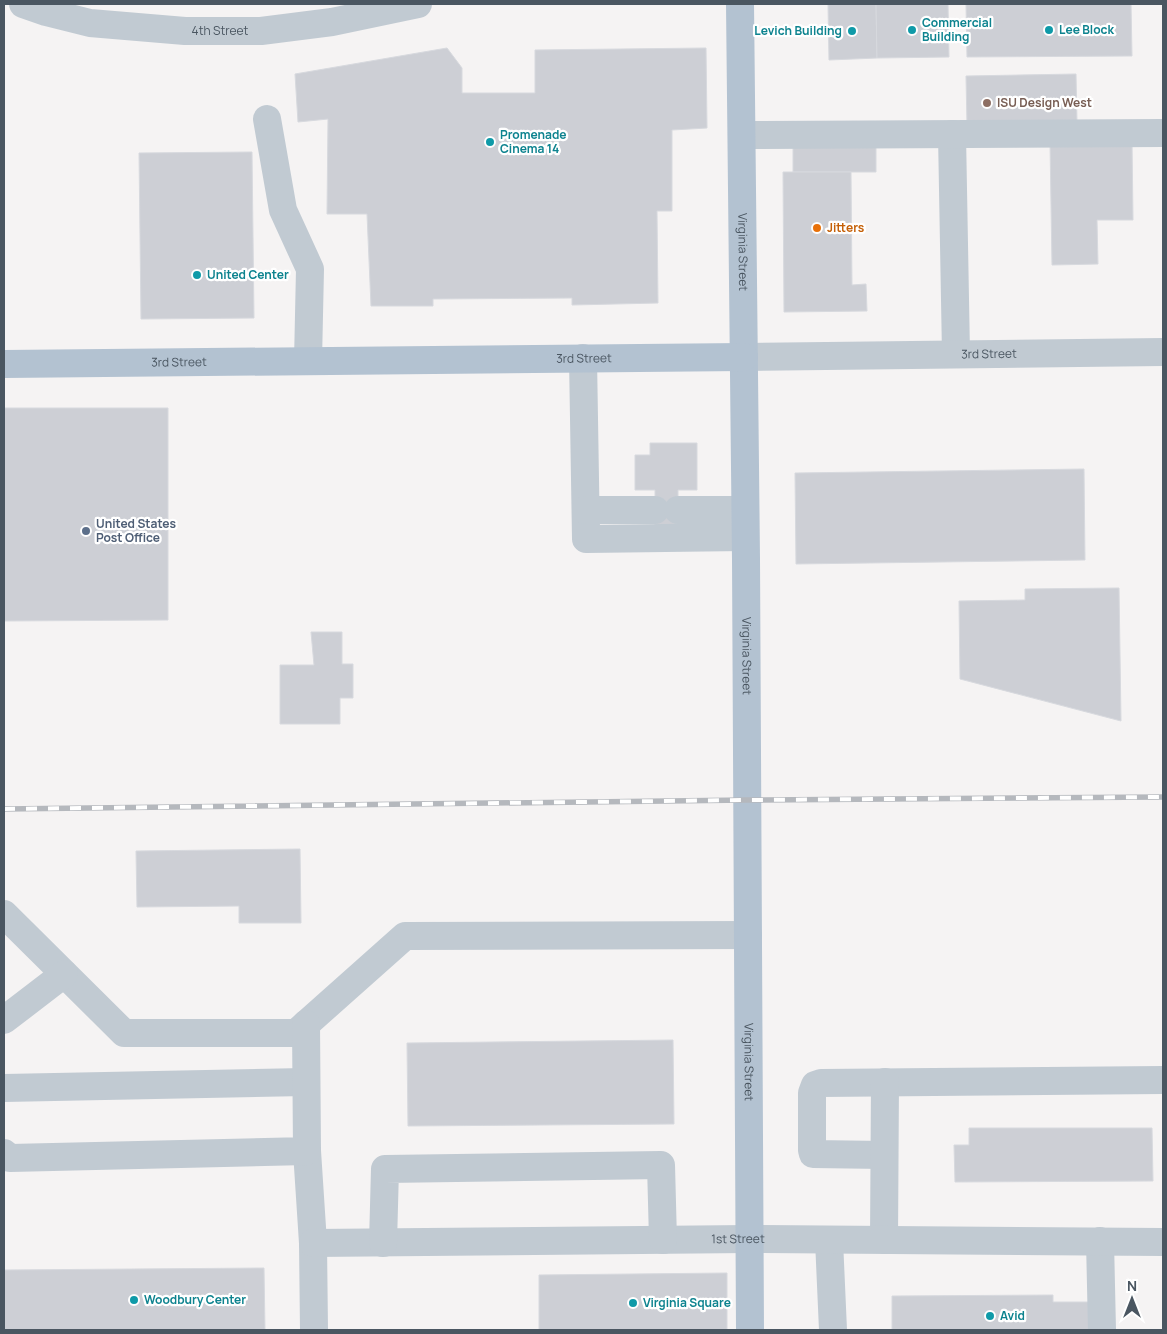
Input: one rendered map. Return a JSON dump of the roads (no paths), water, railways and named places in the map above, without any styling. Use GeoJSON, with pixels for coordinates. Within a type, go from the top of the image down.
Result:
{"type":"FeatureCollection","features":[{"type":"Feature","properties":{"kind":"main road","name":"Virginia Street"},"geometry":{"type":"LineString","coordinates":[[740,4],[750,1320]]}},
{"type":"Feature","properties":{"kind":"main road","name":"3rd Street"},"geometry":{"type":"LineString","coordinates":[[4,364],[744,356]]}},
{"type":"Feature","properties":{"kind":"street","name":"4th Street"},"geometry":{"type":"LineString","coordinates":[[23,4],[90,24],[185,31],[261,31],[332,22],[412,4]]}},
{"type":"Feature","properties":{"kind":"street"},"geometry":{"type":"LineString","coordinates":[[267,119],[284,210],[310,269],[308,361]]}},
{"type":"Feature","properties":{"kind":"street"},"geometry":{"type":"LineString","coordinates":[[742,135],[1163,133]]}},
{"type":"Feature","properties":{"kind":"street"},"geometry":{"type":"LineString","coordinates":[[952,134],[956,354]]}},
{"type":"Feature","properties":{"kind":"street","name":"3rd Street"},"geometry":{"type":"LineString","coordinates":[[744,356],[1163,352]]}},
{"type":"Feature","properties":{"kind":"street"},"geometry":{"type":"LineString","coordinates":[[583,358],[586,539],[745,537]]}},
{"type":"Feature","properties":{"kind":"street"},"geometry":{"type":"LineString","coordinates":[[586,510],[745,510]]}},
{"type":"Feature","properties":{"kind":"street"},"geometry":{"type":"LineString","coordinates":[[4,914],[124,1033],[296,1033],[405,936],[748,935]]}},
{"type":"Feature","properties":{"kind":"street"},"geometry":{"type":"LineString","coordinates":[[4,1020],[64,974]]}},
{"type":"Feature","properties":{"kind":"street"},"geometry":{"type":"LineString","coordinates":[[306,1024],[307,1150],[313,1243],[314,1330]]}},
{"type":"Feature","properties":{"kind":"street"},"geometry":{"type":"LineString","coordinates":[[884,1155],[813,1154],[812,1093],[815,1085],[821,1083],[885,1082],[1163,1080]]}},
{"type":"Feature","properties":{"kind":"street"},"geometry":{"type":"LineString","coordinates":[[4,1088],[306,1082]]}},
{"type":"Feature","properties":{"kind":"street"},"geometry":{"type":"LineString","coordinates":[[884,1240],[885,1082]]}},
{"type":"Feature","properties":{"kind":"street"},"geometry":{"type":"LineString","coordinates":[[4,1153],[10,1158],[307,1150]]}},
{"type":"Feature","properties":{"kind":"street"},"geometry":{"type":"LineString","coordinates":[[383,1242],[385,1169],[661,1165],[663,1240]]}},
{"type":"Feature","properties":{"kind":"street","name":"1st Street"},"geometry":{"type":"LineString","coordinates":[[313,1243],[749,1239],[1163,1242]]}},
{"type":"Feature","properties":{"kind":"street"},"geometry":{"type":"LineString","coordinates":[[829,1240],[833,1330]]}},
{"type":"Feature","properties":{"kind":"street"},"geometry":{"type":"LineString","coordinates":[[1100,1241],[1102,1330]]}},
{"type":"Feature","properties":{"kind":"railway"},"geometry":{"type":"LineString","coordinates":[[4,809],[1163,797]]}},
{"type":"Feature","properties":{"kind":"place","name":"Commercial Building"},"geometry":{"type":"Point","coordinates":[912,30]}},
{"type":"Feature","properties":{"kind":"place","name":"Lee Block"},"geometry":{"type":"Point","coordinates":[1049,30]}},
{"type":"Feature","properties":{"kind":"place","name":"Levich Building"},"geometry":{"type":"Point","coordinates":[852,31]}},
{"type":"Feature","properties":{"kind":"place","name":"ISU Design West"},"geometry":{"type":"Point","coordinates":[987,103]}},
{"type":"Feature","properties":{"kind":"place","name":"Promenade Cinema 14"},"geometry":{"type":"Point","coordinates":[490,142]}},
{"type":"Feature","properties":{"kind":"place","name":"Jitters"},"geometry":{"type":"Point","coordinates":[817,228]}},
{"type":"Feature","properties":{"kind":"place","name":"United Center"},"geometry":{"type":"Point","coordinates":[197,275]}},
{"type":"Feature","properties":{"kind":"place","name":"United States Post Office"},"geometry":{"type":"Point","coordinates":[86,531]}},
{"type":"Feature","properties":{"kind":"place","name":"Woodbury Center"},"geometry":{"type":"Point","coordinates":[134,1300]}},
{"type":"Feature","properties":{"kind":"place","name":"Virginia Square"},"geometry":{"type":"Point","coordinates":[633,1303]}},
{"type":"Feature","properties":{"kind":"place","name":"Avid"},"geometry":{"type":"Point","coordinates":[990,1316]}}]}
